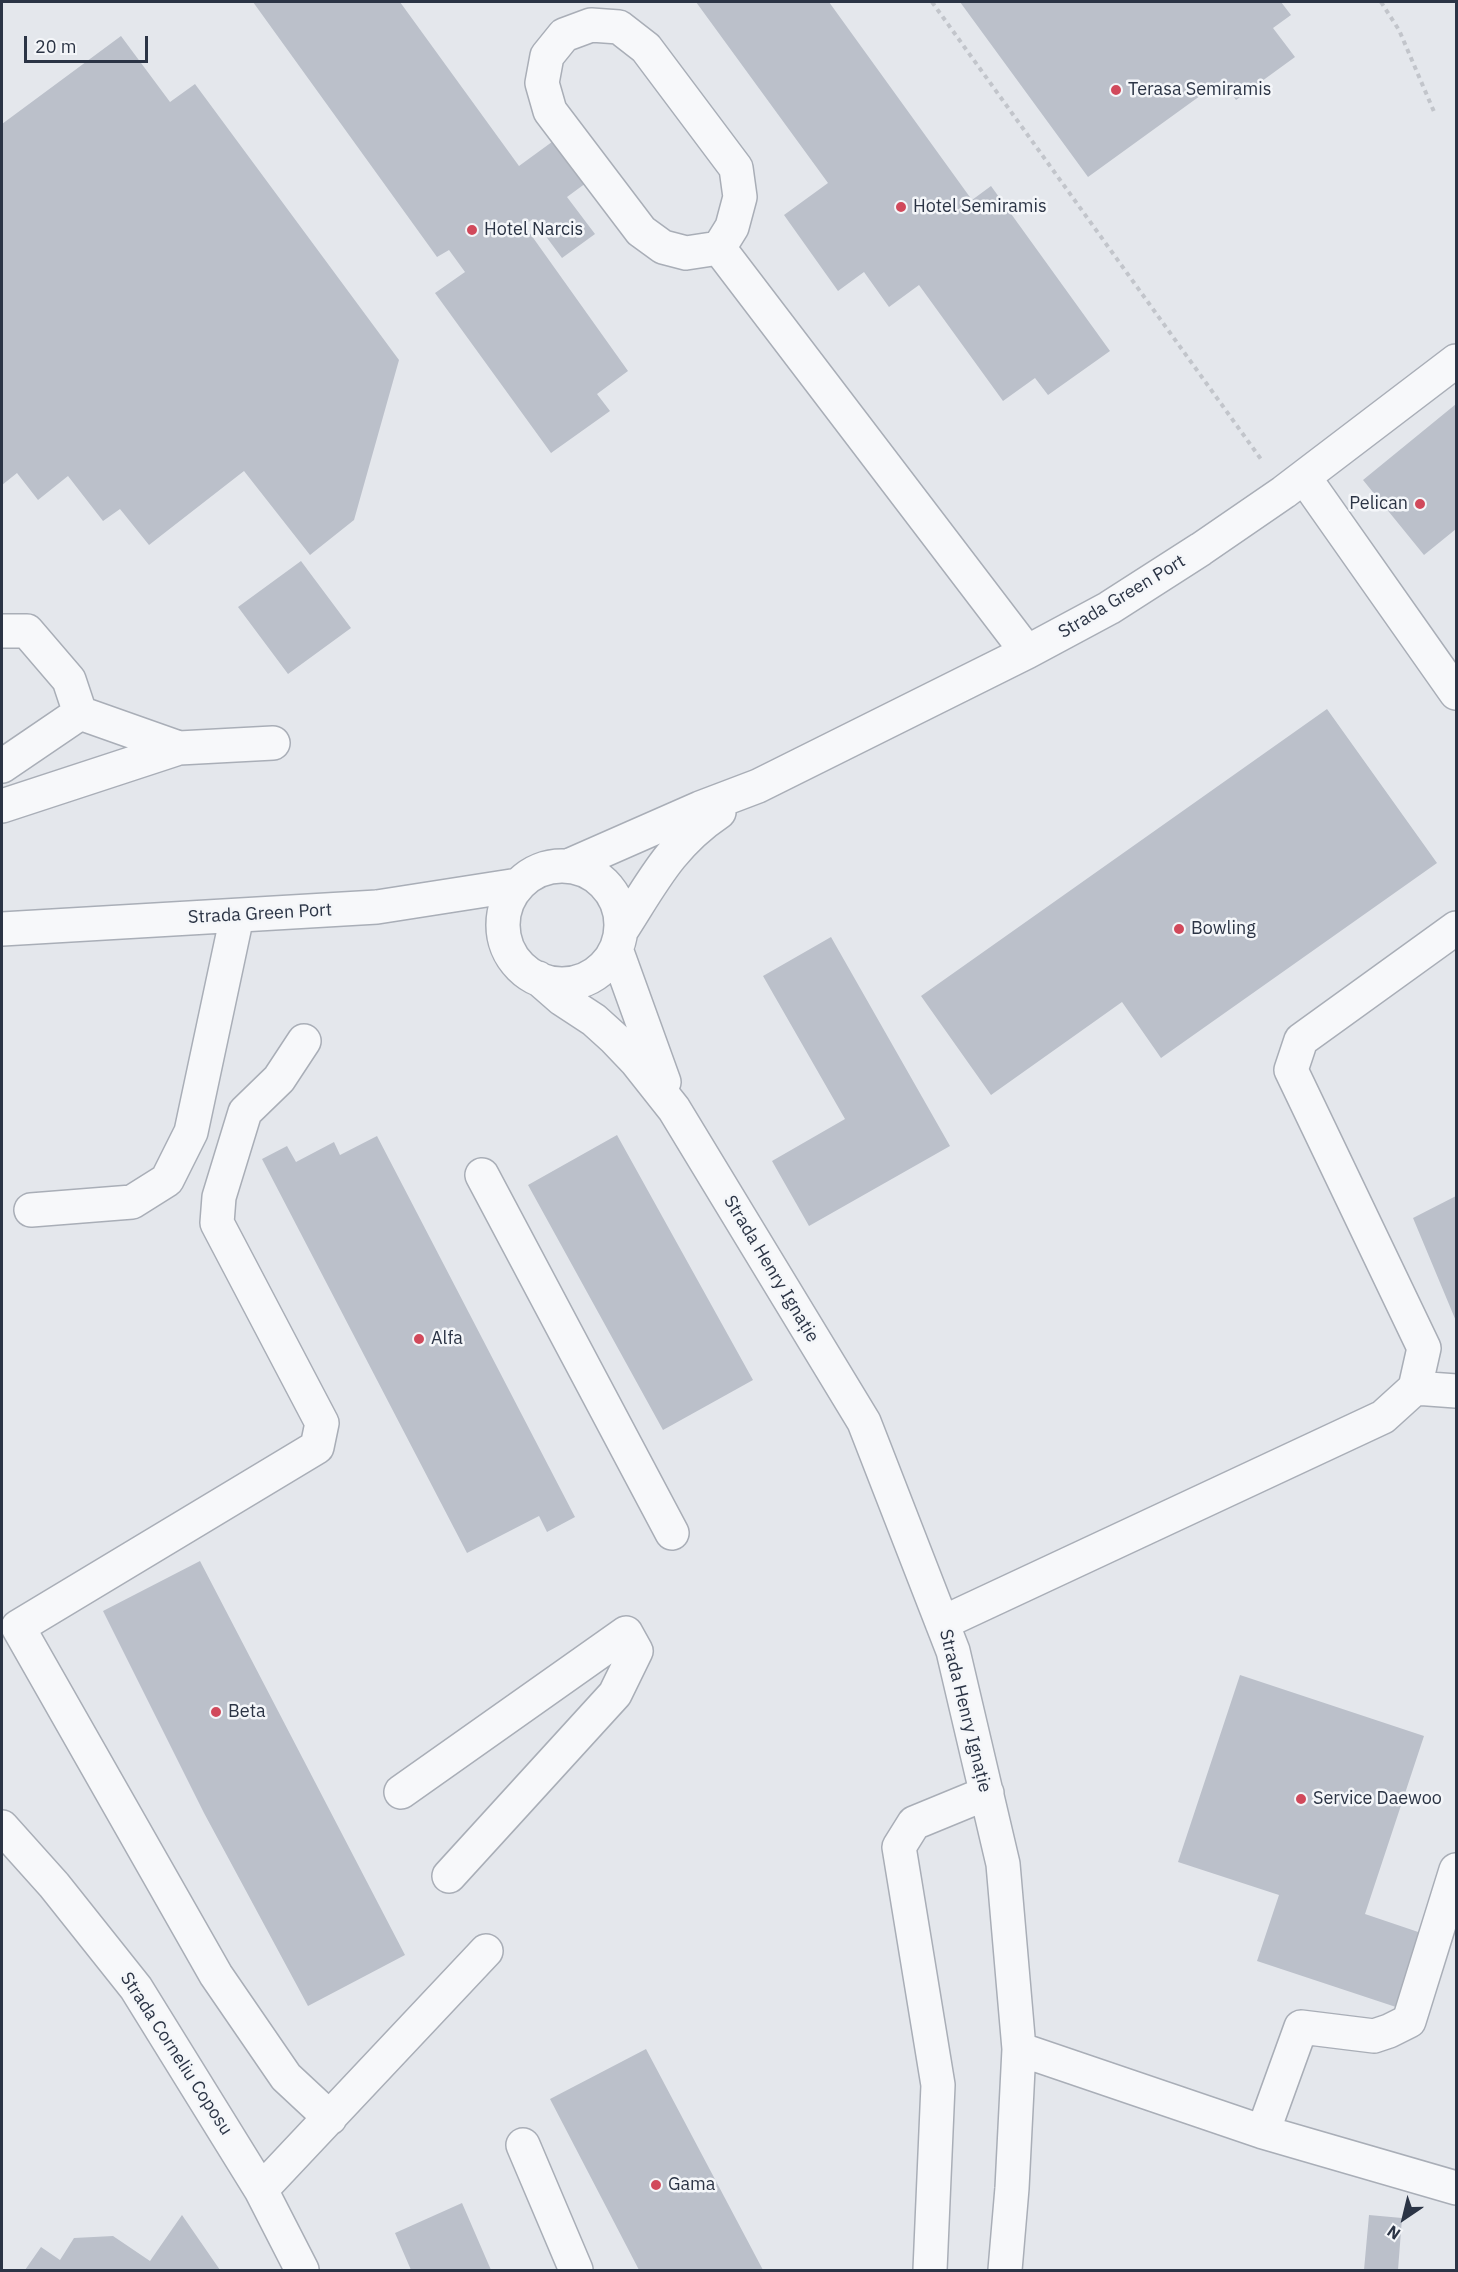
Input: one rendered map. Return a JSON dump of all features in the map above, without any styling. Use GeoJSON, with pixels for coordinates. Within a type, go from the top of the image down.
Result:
{"type":"FeatureCollection","features":[{"type":"Feature","properties":{"kind":"street"},"geometry":{"type":"LineString","coordinates":[[591,26],[619,27],[646,48],[736,168],[740,197],[732,227],[719,248],[686,253],[663,247],[641,231],[550,111],[542,83],[547,56],[564,35],[591,26]]}},
{"type":"Feature","properties":{"kind":"street"},"geometry":{"type":"LineString","coordinates":[[719,248],[1027,651]]}},
{"type":"Feature","properties":{"kind":"street","name":"Strada Green Port"},"geometry":{"type":"LineString","coordinates":[[568,866],[690,812],[758,786],[1109,608],[1202,549],[1294,484],[1456,361]]}},
{"type":"Feature","properties":{"kind":"street"},"geometry":{"type":"LineString","coordinates":[[1294,484],[1456,693]]}},
{"type":"Feature","properties":{"kind":"street"},"geometry":{"type":"LineString","coordinates":[[2,632],[27,631],[69,680],[80,713]]}},
{"type":"Feature","properties":{"kind":"street"},"geometry":{"type":"LineString","coordinates":[[80,713],[179,748]]}},
{"type":"Feature","properties":{"kind":"street"},"geometry":{"type":"LineString","coordinates":[[2,766],[80,713]]}},
{"type":"Feature","properties":{"kind":"street"},"geometry":{"type":"LineString","coordinates":[[2,806],[179,748],[273,743]]}},
{"type":"Feature","properties":{"kind":"street","name":"Strada Green Port"},"geometry":{"type":"LineString","coordinates":[[619,940],[656,875],[674,851],[696,828],[758,786]]}},
{"type":"Feature","properties":{"kind":"street"},"geometry":{"type":"LineString","coordinates":[[550,866],[568,866],[586,870],[602,881],[614,895],[620,912],[619,940],[606,964],[592,976],[574,983],[556,983],[538,978],[522,968],[511,954],[504,937],[503,918],[508,901],[518,885],[533,873],[550,866]]}},
{"type":"Feature","properties":{"kind":"street","name":"Strada Green Port"},"geometry":{"type":"LineString","coordinates":[[2,929],[377,907],[518,885]]}},
{"type":"Feature","properties":{"kind":"street"},"geometry":{"type":"LineString","coordinates":[[31,1209],[132,1202],[167,1180],[191,1132],[237,916]]}},
{"type":"Feature","properties":{"kind":"street"},"geometry":{"type":"LineString","coordinates":[[942,1623],[1383,1417],[1415,1388],[1424,1348],[1291,1070],[1301,1040],[1456,928]]}},
{"type":"Feature","properties":{"kind":"street","name":"Strada Henry Ignație"},"geometry":{"type":"LineString","coordinates":[[619,940],[674,1109]]}},
{"type":"Feature","properties":{"kind":"street","name":"Strada Henry Ignație"},"geometry":{"type":"LineString","coordinates":[[538,978],[562,999],[594,1020],[615,1039],[636,1061],[674,1109],[864,1422],[953,1651],[1003,1864],[1019,2049],[1005,2271]]}},
{"type":"Feature","properties":{"kind":"street"},"geometry":{"type":"LineString","coordinates":[[304,1041],[279,1079],[244,1112],[219,1197],[217,1223],[322,1423],[317,1447],[18,1627],[216,1975],[286,2077],[330,2118]]}},
{"type":"Feature","properties":{"kind":"street"},"geometry":{"type":"LineString","coordinates":[[482,1175],[672,1533]]}},
{"type":"Feature","properties":{"kind":"street"},"geometry":{"type":"LineString","coordinates":[[1415,1388],[1456,1391]]}},
{"type":"Feature","properties":{"kind":"street"},"geometry":{"type":"LineString","coordinates":[[401,1792],[626,1633],[636,1651],[615,1694],[449,1876]]}},
{"type":"Feature","properties":{"kind":"street"},"geometry":{"type":"LineString","coordinates":[[930,2271],[938,2085],[899,1847],[914,1823],[987,1793]]}},
{"type":"Feature","properties":{"kind":"street","name":"Strada Corneliu Coposu"},"geometry":{"type":"LineString","coordinates":[[2,1827],[54,1886],[136,1988],[261,2190],[302,2271]]}},
{"type":"Feature","properties":{"kind":"street"},"geometry":{"type":"LineString","coordinates":[[1263,2132],[1301,2027],[1374,2036],[1409,2021],[1456,1870]]}},
{"type":"Feature","properties":{"kind":"street"},"geometry":{"type":"LineString","coordinates":[[261,2190],[486,1951]]}},
{"type":"Feature","properties":{"kind":"street"},"geometry":{"type":"LineString","coordinates":[[1019,2049],[1263,2132],[1456,2188]]}},
{"type":"Feature","properties":{"kind":"street"},"geometry":{"type":"LineString","coordinates":[[523,2145],[576,2271]]}},
{"type":"Feature","properties":{"kind":"path"},"geometry":{"type":"LineString","coordinates":[[932,2],[1294,484]]}},
{"type":"Feature","properties":{"kind":"path"},"geometry":{"type":"LineString","coordinates":[[1381,2],[1399,30],[1435,114]]}},
{"type":"Feature","properties":{"kind":"building","name":"Hotel Narcis"},"geometry":{"type":"Polygon","coordinates":[[[253,2],[400,2],[519,166],[556,139],[586,183],[567,197],[595,234],[562,258],[533,219],[524,225],[628,371],[597,394],[610,411],[551,453],[435,293],[465,272],[449,250],[437,257],[253,2]]]}},
{"type":"Feature","properties":{"kind":"building","name":"Hotel Semiramis"},"geometry":{"type":"Polygon","coordinates":[[[696,2],[829,2],[972,200],[991,186],[1110,351],[1048,395],[1035,378],[1003,401],[919,285],[889,307],[864,272],[838,291],[784,215],[828,183],[696,2]]]}},
{"type":"Feature","properties":{"kind":"building","name":"Terasa Semiramis"},"geometry":{"type":"Polygon","coordinates":[[[960,2],[1281,2],[1291,15],[1273,28],[1295,57],[1236,100],[1222,80],[1088,177],[960,2]]]}},
{"type":"Feature","properties":{"kind":"building"},"geometry":{"type":"Polygon","coordinates":[[[121,36],[170,102],[195,84],[399,360],[354,520],[310,555],[244,471],[149,545],[120,509],[103,521],[68,476],[38,500],[17,473],[2,485],[2,124],[121,36]]]}},
{"type":"Feature","properties":{"kind":"building","name":"Pelican"},"geometry":{"type":"Polygon","coordinates":[[[1456,404],[1456,529],[1424,555],[1363,480],[1456,404]]]}},
{"type":"Feature","properties":{"kind":"building"},"geometry":{"type":"Polygon","coordinates":[[[301,561],[351,628],[288,674],[238,607],[301,561]]]}},
{"type":"Feature","properties":{"kind":"building","name":"Bowling"},"geometry":{"type":"Polygon","coordinates":[[[1327,709],[1437,863],[1161,1058],[1122,1002],[991,1095],[921,996],[1327,709]]]}},
{"type":"Feature","properties":{"kind":"building"},"geometry":{"type":"Polygon","coordinates":[[[831,937],[950,1146],[809,1226],[772,1161],[845,1119],[763,976],[831,937]]]}},
{"type":"Feature","properties":{"kind":"building"},"geometry":{"type":"Polygon","coordinates":[[[617,1135],[753,1380],[663,1430],[528,1185],[617,1135]]]}},
{"type":"Feature","properties":{"kind":"building","name":"Alfa"},"geometry":{"type":"Polygon","coordinates":[[[377,1136],[575,1517],[547,1532],[539,1516],[467,1553],[262,1159],[287,1146],[296,1162],[334,1142],[340,1155],[377,1136]]]}},
{"type":"Feature","properties":{"kind":"building"},"geometry":{"type":"Polygon","coordinates":[[[1456,1196],[1456,1321],[1413,1218],[1456,1196]]]}},
{"type":"Feature","properties":{"kind":"building","name":"Beta"},"geometry":{"type":"Polygon","coordinates":[[[200,1561],[405,1955],[308,2006],[204,1813],[103,1611],[200,1561]]]}},
{"type":"Feature","properties":{"kind":"building","name":"Service Daewoo"},"geometry":{"type":"Polygon","coordinates":[[[1240,1675],[1424,1736],[1365,1914],[1433,1937],[1408,2011],[1257,1961],[1279,1895],[1178,1862],[1240,1675]]]}},
{"type":"Feature","properties":{"kind":"building","name":"Gama"},"geometry":{"type":"Polygon","coordinates":[[[646,2049],[763,2270],[639,2270],[550,2099],[646,2049]]]}},
{"type":"Feature","properties":{"kind":"building"},"geometry":{"type":"Polygon","coordinates":[[[462,2203],[491,2270],[411,2270],[395,2233],[462,2203]]]}},
{"type":"Feature","properties":{"kind":"building"},"geometry":{"type":"Polygon","coordinates":[[[182,2215],[220,2270],[25,2270],[41,2247],[60,2260],[74,2238],[113,2236],[150,2261],[182,2215]]]}},
{"type":"Feature","properties":{"kind":"building"},"geometry":{"type":"Polygon","coordinates":[[[1369,2215],[1402,2218],[1398,2270],[1364,2270],[1369,2215]]]}},
{"type":"Feature","properties":{"kind":"place","name":"Terasa Semiramis"},"geometry":{"type":"Point","coordinates":[1116,90]}},
{"type":"Feature","properties":{"kind":"place","name":"Hotel Semiramis"},"geometry":{"type":"Point","coordinates":[901,207]}},
{"type":"Feature","properties":{"kind":"place","name":"Hotel Narcis"},"geometry":{"type":"Point","coordinates":[472,230]}},
{"type":"Feature","properties":{"kind":"place","name":"Pelican"},"geometry":{"type":"Point","coordinates":[1420,504]}},
{"type":"Feature","properties":{"kind":"place","name":"Bowling"},"geometry":{"type":"Point","coordinates":[1179,929]}},
{"type":"Feature","properties":{"kind":"place","name":"Alfa"},"geometry":{"type":"Point","coordinates":[419,1339]}},
{"type":"Feature","properties":{"kind":"place","name":"Beta"},"geometry":{"type":"Point","coordinates":[216,1712]}},
{"type":"Feature","properties":{"kind":"place","name":"Service Daewoo"},"geometry":{"type":"Point","coordinates":[1301,1799]}},
{"type":"Feature","properties":{"kind":"place","name":"Gama"},"geometry":{"type":"Point","coordinates":[656,2185]}}]}
